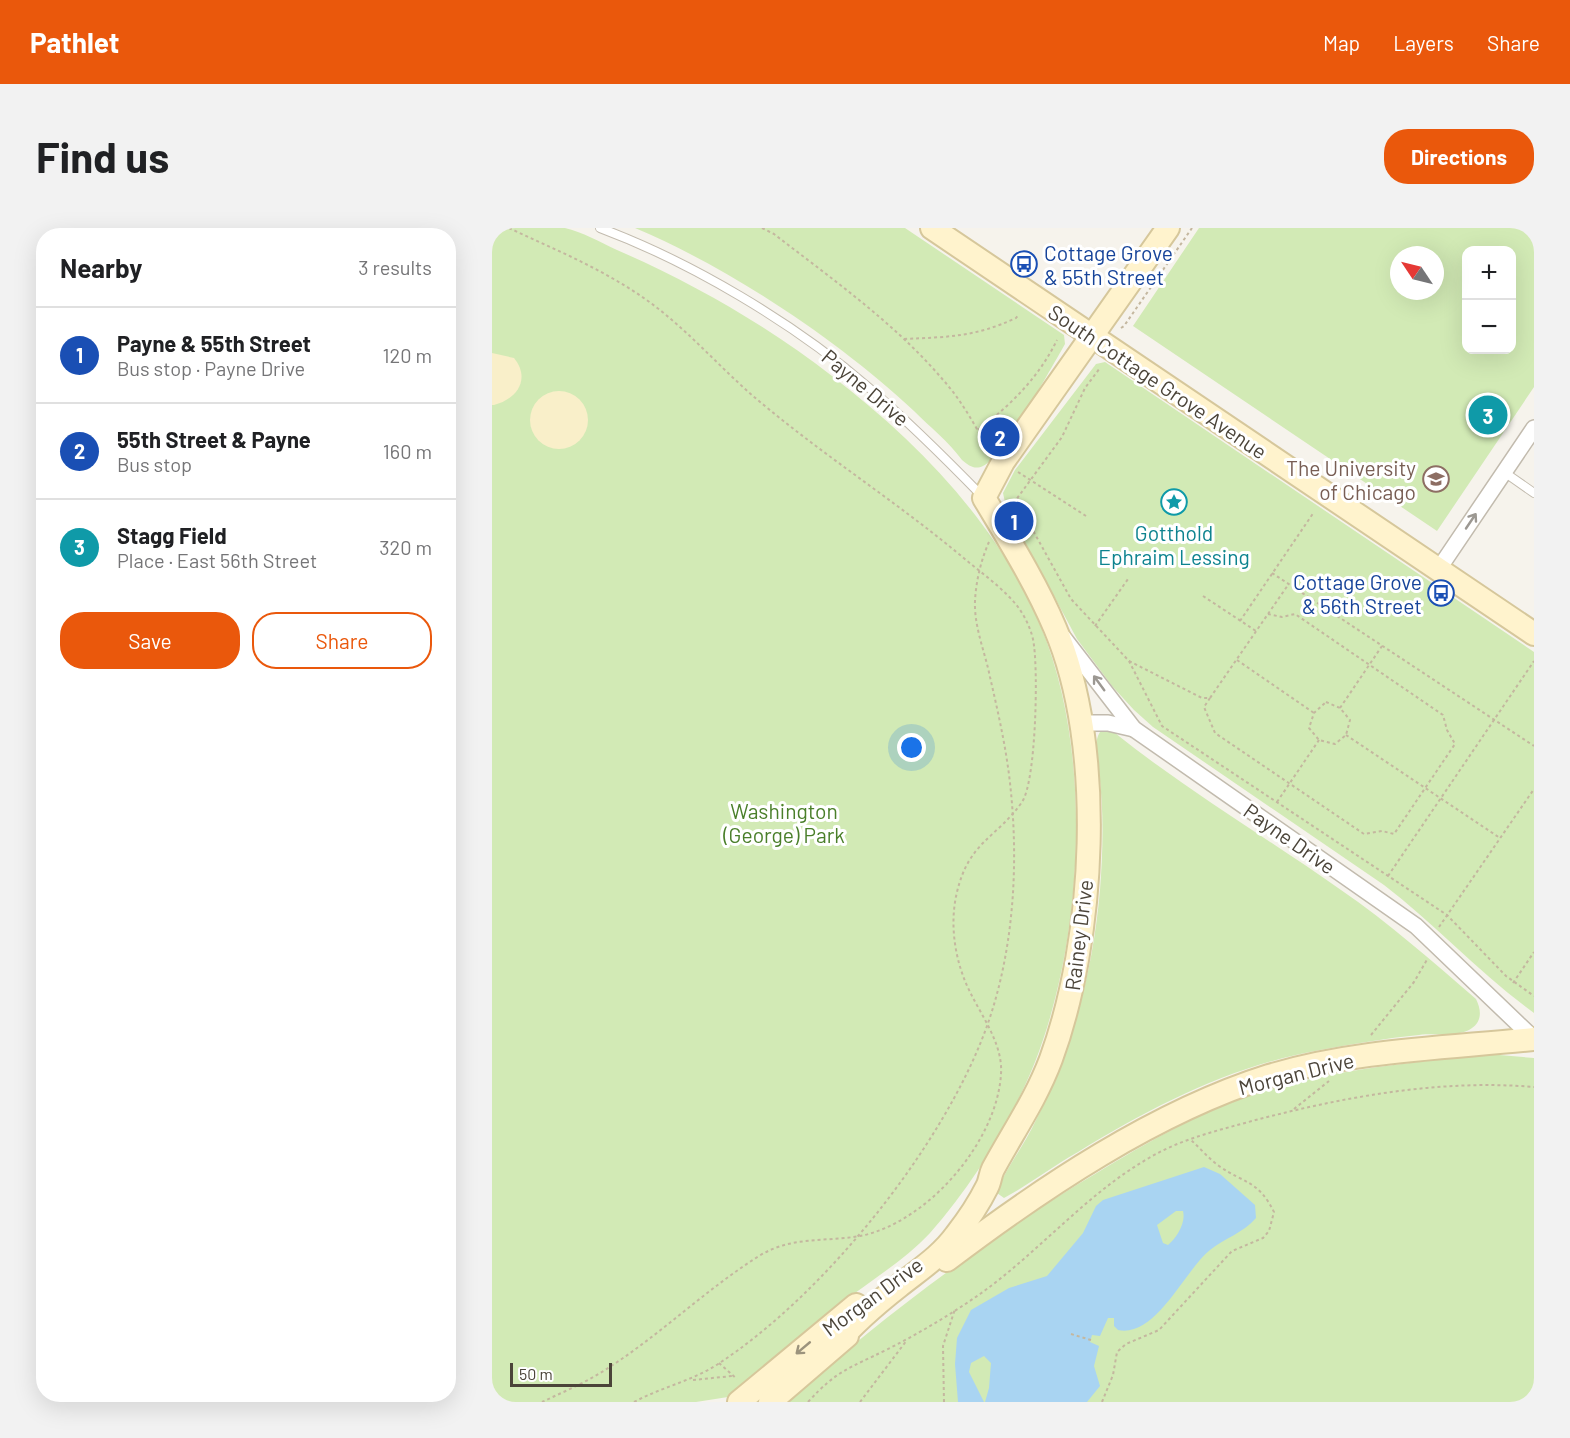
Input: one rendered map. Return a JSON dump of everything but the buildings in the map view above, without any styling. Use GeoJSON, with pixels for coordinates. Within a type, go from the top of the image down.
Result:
{"type":"FeatureCollection","features":[{"type":"Feature","properties":{"kind":"street","name":"South Cottage Grove Avenue"},"geometry":{"type":"LineString","coordinates":[[932,228],[1534,634]]}},
{"type":"Feature","properties":{"kind":"street"},"geometry":{"type":"LineString","coordinates":[[984,498],[1003,462],[1168,228]]}},
{"type":"Feature","properties":{"kind":"street"},"geometry":{"type":"LineString","coordinates":[[1438,570],[1534,428]]}},
{"type":"Feature","properties":{"kind":"street","name":"Payne Drive"},"geometry":{"type":"LineString","coordinates":[[984,498],[1025,568],[1056,629],[1072,682]]}},
{"type":"Feature","properties":{"kind":"street","name":"Payne Drive"},"geometry":{"type":"LineString","coordinates":[[1056,629],[1134,729],[1416,926],[1534,1039]]}},
{"type":"Feature","properties":{"kind":"street","name":"Rainey Drive"},"geometry":{"type":"LineString","coordinates":[[957,1234],[988,1186],[992,1172],[1029,1109],[1050,1060],[1070,1000],[1086,884],[1089,811],[1080,723],[1072,682]]}},
{"type":"Feature","properties":{"kind":"street"},"geometry":{"type":"LineString","coordinates":[[1080,723],[1108,723],[1134,729]]}},
{"type":"Feature","properties":{"kind":"street","name":"Morgan Drive"},"geometry":{"type":"LineString","coordinates":[[770,1402],[836,1344],[978,1237],[1076,1169],[1158,1123],[1221,1094],[1270,1076],[1352,1057],[1534,1039]]}},
{"type":"Feature","properties":{"kind":"street","name":"Morgan Drive"},"geometry":{"type":"LineString","coordinates":[[739,1402],[898,1272],[911,1267],[957,1234],[1040,1182],[1076,1169]]}},
{"type":"Feature","properties":{"kind":"street","name":"Rainey Drive"},"geometry":{"type":"LineString","coordinates":[[898,1272],[929,1244],[976,1187],[992,1172]]}},
{"type":"Feature","properties":{"kind":"street"},"geometry":{"type":"LineString","coordinates":[[836,1344],[854,1324],[942,1252],[957,1234]]}},
{"type":"Feature","properties":{"kind":"lane","name":"Payne Drive"},"geometry":{"type":"LineString","coordinates":[[600,228],[701,275],[775,318],[822,350],[919,432],[984,498]]}},
{"type":"Feature","properties":{"kind":"lane"},"geometry":{"type":"LineString","coordinates":[[1504,472],[1534,493]]}},
{"type":"Feature","properties":{"kind":"path"},"geometry":{"type":"LineString","coordinates":[[509,228],[594,268],[648,301],[698,342],[762,404],[835,462],[925,525],[979,571],[1017,606],[1034,641],[1034,716],[1026,795],[1013,813],[978,846],[966,864],[953,909],[956,954],[967,988],[999,1052],[1001,1071],[998,1097],[978,1141],[961,1168],[924,1204],[906,1218],[884,1230],[857,1237],[802,1240],[764,1252],[603,1372],[542,1402]]}},
{"type":"Feature","properties":{"kind":"path"},"geometry":{"type":"LineString","coordinates":[[762,228],[774,234],[904,339],[945,382],[994,456]]}},
{"type":"Feature","properties":{"kind":"path"},"geometry":{"type":"LineString","coordinates":[[770,228],[774,234]]}},
{"type":"Feature","properties":{"kind":"path"},"geometry":{"type":"LineString","coordinates":[[1124,326],[1192,228]]}},
{"type":"Feature","properties":{"kind":"path"},"geometry":{"type":"LineString","coordinates":[[904,339],[960,336],[987,331],[1016,318],[1019,314]]}},
{"type":"Feature","properties":{"kind":"path"},"geometry":{"type":"LineString","coordinates":[[978,430],[1021,393],[1047,362],[1057,339]]}},
{"type":"Feature","properties":{"kind":"path"},"geometry":{"type":"LineString","coordinates":[[1008,511],[1062,437],[1085,388],[1100,368]]}},
{"type":"Feature","properties":{"kind":"path"},"geometry":{"type":"LineString","coordinates":[[1015,470],[1086,516]]}},
{"type":"Feature","properties":{"kind":"path"},"geometry":{"type":"LineString","coordinates":[[1016,500],[1071,599],[1129,661],[1162,726],[1447,915],[1513,983],[1534,996]]}},
{"type":"Feature","properties":{"kind":"path"},"geometry":{"type":"LineString","coordinates":[[1240,621],[1314,512]]}},
{"type":"Feature","properties":{"kind":"path"},"geometry":{"type":"LineString","coordinates":[[634,1402],[692,1380],[719,1363],[801,1299],[857,1237],[899,1183],[956,1092],[987,1024],[1008,940],[1015,865],[1013,813],[1006,751],[976,619],[979,571],[992,536]]}},
{"type":"Feature","properties":{"kind":"path"},"geometry":{"type":"LineString","coordinates":[[1272,573],[1534,746]]}},
{"type":"Feature","properties":{"kind":"path"},"geometry":{"type":"LineString","coordinates":[[1095,626],[1128,579]]}},
{"type":"Feature","properties":{"kind":"path"},"geometry":{"type":"LineString","coordinates":[[1268,614],[1282,617],[1295,614],[1443,715],[1447,730],[1455,744],[1394,834],[1382,831],[1364,834],[1215,733],[1209,712],[1204,707],[1256,631],[1289,584]]}},
{"type":"Feature","properties":{"kind":"path"},"geometry":{"type":"LineString","coordinates":[[1203,596],[1256,631]]}},
{"type":"Feature","properties":{"kind":"path"},"geometry":{"type":"LineString","coordinates":[[1341,708],[1382,646]]}},
{"type":"Feature","properties":{"kind":"path"},"geometry":{"type":"LineString","coordinates":[[1237,660],[1314,713]]}},
{"type":"Feature","properties":{"kind":"path"},"geometry":{"type":"LineString","coordinates":[[1129,661],[1202,698],[1210,698]]}},
{"type":"Feature","properties":{"kind":"path"},"geometry":{"type":"LineString","coordinates":[[1388,876],[1534,661]]}},
{"type":"Feature","properties":{"kind":"path"},"geometry":{"type":"LineString","coordinates":[[1326,702],[1341,708],[1350,720],[1346,735],[1335,744],[1319,740],[1309,728],[1314,713],[1326,702]]}},
{"type":"Feature","properties":{"kind":"path"},"geometry":{"type":"LineString","coordinates":[[1346,735],[1500,838]]}},
{"type":"Feature","properties":{"kind":"path"},"geometry":{"type":"LineString","coordinates":[[1277,802],[1319,740]]}},
{"type":"Feature","properties":{"kind":"path"},"geometry":{"type":"LineString","coordinates":[[1439,927],[1534,789]]}},
{"type":"Feature","properties":{"kind":"path"},"geometry":{"type":"LineString","coordinates":[[1513,983],[1534,952]]}},
{"type":"Feature","properties":{"kind":"path"},"geometry":{"type":"LineString","coordinates":[[1366,1042],[1414,982],[1428,958]]}},
{"type":"Feature","properties":{"kind":"path"},"geometry":{"type":"LineString","coordinates":[[1292,1111],[1330,1080]]}},
{"type":"Feature","properties":{"kind":"path"},"geometry":{"type":"LineString","coordinates":[[808,1402],[831,1377],[910,1337],[956,1309],[1017,1264],[1095,1195],[1149,1158],[1190,1139],[1292,1111],[1419,1088],[1473,1085],[1534,1087]]}},
{"type":"Feature","properties":{"kind":"path"},"geometry":{"type":"LineString","coordinates":[[1102,1402],[1113,1375],[1117,1352],[1126,1344],[1160,1330],[1232,1251],[1263,1238],[1269,1231],[1274,1212],[1265,1194],[1243,1178],[1218,1166],[1190,1139]]}},
{"type":"Feature","properties":{"kind":"path"},"geometry":{"type":"LineString","coordinates":[[944,1402],[943,1346],[956,1309]]}},
{"type":"Feature","properties":{"kind":"path"},"geometry":{"type":"LineString","coordinates":[[1071,1334],[1091,1340]]}},
{"type":"Feature","properties":{"kind":"path"},"geometry":{"type":"LineString","coordinates":[[860,1402],[910,1337]]}},
{"type":"Feature","properties":{"kind":"path"},"geometry":{"type":"LineString","coordinates":[[692,1380],[732,1376],[719,1363]]}},
{"type":"Feature","properties":{"kind":"green space","name":"Washington (George) Park"},"geometry":{"type":"Polygon","coordinates":[[[492,228],[565,228],[673,276],[781,339],[864,402],[895,429],[953,488],[979,520],[1002,554],[1023,589],[1041,627],[1058,676],[1069,730],[1075,787],[1076,844],[1072,902],[1064,959],[1051,1013],[1035,1062],[1014,1108],[976,1173],[930,1233],[888,1270],[853,1294],[737,1392],[728,1397],[696,1402],[492,1402],[492,228]]]}},
{"type":"Feature","properties":{"kind":"green space"},"geometry":{"type":"Polygon","coordinates":[[[635,228],[905,228],[1064,335],[1065,344],[1002,447],[983,466],[970,466],[914,411],[852,358],[818,333],[745,285],[671,244],[635,228]]]}},
{"type":"Feature","properties":{"kind":"green space","name":"The University of Chicago"},"geometry":{"type":"Polygon","coordinates":[[[1199,228],[1534,228],[1534,387],[1437,531],[1133,326],[1199,228]]]}},
{"type":"Feature","properties":{"kind":"green space"},"geometry":{"type":"Polygon","coordinates":[[[1105,362],[1534,652],[1534,1013],[1384,885],[1153,727],[1112,686],[1077,639],[1006,507],[1003,493],[1015,470],[1096,364],[1105,362]]]}},
{"type":"Feature","properties":{"kind":"green space"},"geometry":{"type":"Polygon","coordinates":[[[1106,730],[1115,733],[1170,774],[1313,870],[1376,916],[1476,999],[1480,1016],[1473,1027],[1464,1032],[1425,1034],[1357,1043],[1287,1057],[1225,1077],[1194,1089],[1136,1118],[1004,1198],[997,1193],[998,1188],[1032,1129],[1061,1065],[1086,979],[1097,920],[1102,860],[1102,801],[1096,746],[1100,732],[1106,730]]]}},
{"type":"Feature","properties":{"kind":"green space"},"geometry":{"type":"Polygon","coordinates":[[[1488,1054],[1534,1058],[1534,1402],[786,1402],[897,1310],[974,1253],[1095,1174],[1196,1118],[1217,1108],[1289,1084],[1345,1072],[1488,1054]]]}},
{"type":"Feature","properties":{"kind":"sand"},"geometry":{"type":"Polygon","coordinates":[[[492,353],[514,358],[521,373],[521,381],[515,393],[494,405],[492,405],[492,353]]]}},
{"type":"Feature","properties":{"kind":"sand"},"geometry":{"type":"Polygon","coordinates":[[[553,391],[565,391],[575,395],[584,404],[588,426],[580,441],[565,449],[553,449],[543,445],[534,436],[530,426],[530,414],[534,404],[543,395],[553,391]]]}},
{"type":"Feature","properties":{"kind":"water"},"geometry":{"type":"Polygon","coordinates":[[[1204,1167],[1220,1174],[1255,1205],[1256,1218],[1245,1228],[1210,1250],[1169,1301],[1145,1324],[1132,1330],[1118,1330],[1114,1326],[1114,1318],[1108,1318],[1100,1336],[1092,1335],[1090,1342],[1099,1346],[1094,1366],[1100,1386],[1087,1402],[985,1402],[989,1388],[991,1363],[984,1356],[971,1363],[969,1372],[984,1402],[958,1402],[955,1364],[957,1338],[971,1310],[1009,1288],[1047,1276],[1083,1233],[1096,1206],[1103,1200],[1204,1167]],[[1176,1211],[1157,1225],[1163,1243],[1168,1245],[1177,1234],[1182,1225],[1183,1211],[1176,1211]]]}},
{"type":"Feature","properties":{"kind":"place","name":"Cottage Grove & 55th Street"},"geometry":{"type":"Point","coordinates":[1024,264]}},
{"type":"Feature","properties":{"kind":"place","name":"Stagg Field"},"geometry":{"type":"Point","coordinates":[1488,415]}},
{"type":"Feature","properties":{"kind":"place","name":"55th Street & Payne"},"geometry":{"type":"Point","coordinates":[1000,437]}},
{"type":"Feature","properties":{"kind":"place","name":"The University of Chicago"},"geometry":{"type":"Point","coordinates":[1436,479]}},
{"type":"Feature","properties":{"kind":"place","name":"Gotthold Ephraim Lessing"},"geometry":{"type":"Point","coordinates":[1174,502]}},
{"type":"Feature","properties":{"kind":"place","name":"Payne & 55th Street"},"geometry":{"type":"Point","coordinates":[1014,521]}},
{"type":"Feature","properties":{"kind":"place","name":"Cottage Grove & 56th Street"},"geometry":{"type":"Point","coordinates":[1441,593]}}]}
